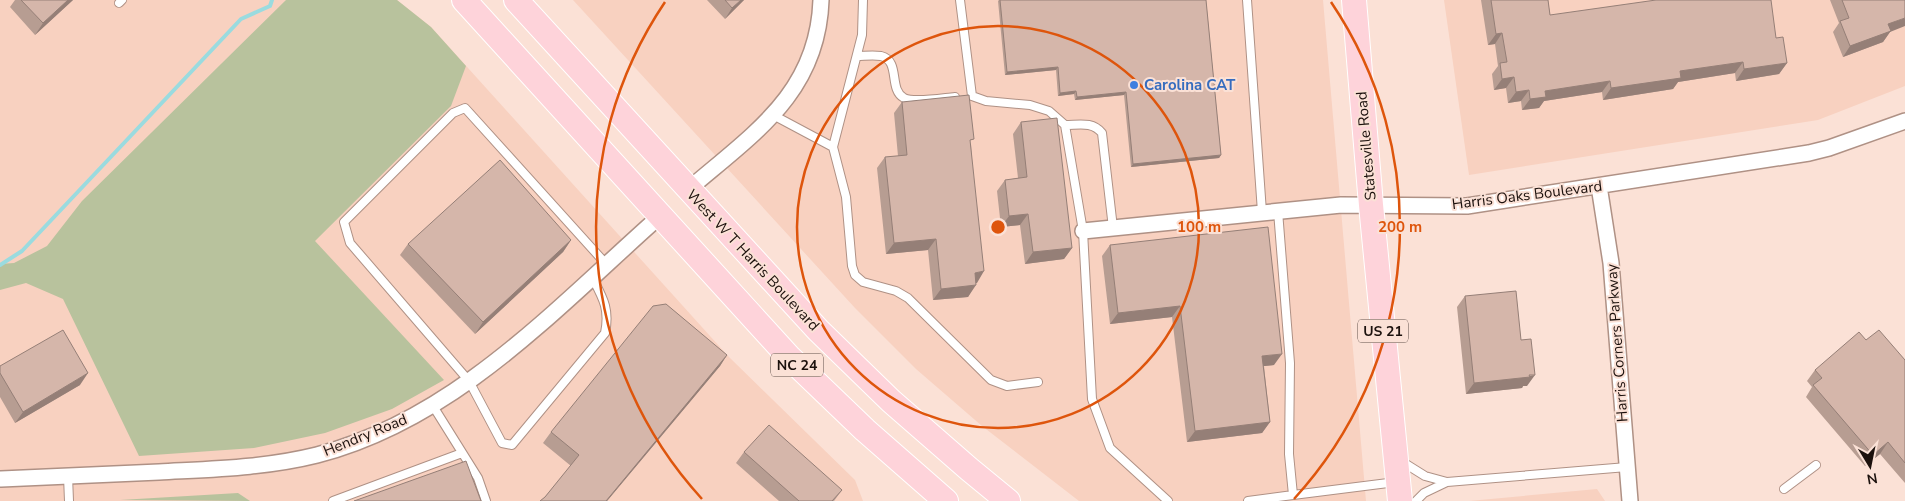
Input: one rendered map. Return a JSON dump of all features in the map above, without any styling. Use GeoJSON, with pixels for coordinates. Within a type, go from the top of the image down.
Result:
{"type":"FeatureCollection","features":[{"type":"Feature","properties":{"kind":"main road","name":"NC 24"},"geometry":{"type":"LineString","coordinates":[[464,0],[754,320],[802,370],[865,430],[946,501]]}},
{"type":"Feature","properties":{"kind":"main road","name":"West W T Harris Boulevard"},"geometry":{"type":"LineString","coordinates":[[516,0],[783,294],[854,366],[930,436],[1008,501]]}},
{"type":"Feature","properties":{"kind":"main road","name":"Statesville Road"},"geometry":{"type":"LineString","coordinates":[[1354,0],[1371,206],[1399,491]]}},
{"type":"Feature","properties":{"kind":"street"},"geometry":{"type":"LineString","coordinates":[[688,190],[773,115],[790,95],[816,43],[821,0]]}},
{"type":"Feature","properties":{"kind":"street","name":"Harris Oaks Boulevard"},"geometry":{"type":"LineString","coordinates":[[1083,231],[1341,205],[1467,206],[1809,153],[1829,148],[1905,121]]}},
{"type":"Feature","properties":{"kind":"street","name":"Harris Corners Parkway"},"geometry":{"type":"LineString","coordinates":[[1599,186],[1611,263],[1630,501]]}},
{"type":"Feature","properties":{"kind":"street","name":"Hendry Road"},"geometry":{"type":"LineString","coordinates":[[0,478],[264,466],[354,443],[433,406],[505,355],[660,216]]}},
{"type":"Feature","properties":{"kind":"lane"},"geometry":{"type":"LineString","coordinates":[[863,0],[862,35],[833,147],[846,197],[852,266],[855,275],[863,282],[896,292],[908,298],[991,380],[1007,386],[1038,382]]}},
{"type":"Feature","properties":{"kind":"lane"},"geometry":{"type":"LineString","coordinates":[[960,0],[972,96]]}},
{"type":"Feature","properties":{"kind":"lane"},"geometry":{"type":"LineString","coordinates":[[1247,0],[1262,212]]}},
{"type":"Feature","properties":{"kind":"lane"},"geometry":{"type":"LineString","coordinates":[[857,56],[881,56],[888,60],[893,68],[899,94],[905,98],[913,100],[972,96],[986,101],[1030,105],[1049,111],[1065,125],[1083,231],[1092,399],[1110,448],[1168,501]]}},
{"type":"Feature","properties":{"kind":"lane"},"geometry":{"type":"LineString","coordinates":[[592,277],[607,306],[608,321],[606,333],[512,445],[502,443],[468,381],[350,243],[344,222],[453,113],[464,108],[606,264]]}},
{"type":"Feature","properties":{"kind":"lane"},"geometry":{"type":"LineString","coordinates":[[773,115],[833,147]]}},
{"type":"Feature","properties":{"kind":"lane"},"geometry":{"type":"LineString","coordinates":[[1065,125],[1088,124],[1097,127],[1102,133],[1113,228]]}},
{"type":"Feature","properties":{"kind":"lane"},"geometry":{"type":"LineString","coordinates":[[1278,211],[1290,363],[1289,454],[1293,495]]}},
{"type":"Feature","properties":{"kind":"lane"},"geometry":{"type":"LineString","coordinates":[[433,406],[478,478],[486,501]]}},
{"type":"Feature","properties":{"kind":"lane"},"geometry":{"type":"LineString","coordinates":[[333,501],[462,453]]}},
{"type":"Feature","properties":{"kind":"lane"},"geometry":{"type":"LineString","coordinates":[[1395,457],[1425,476],[1447,482],[1627,467]]}},
{"type":"Feature","properties":{"kind":"lane"},"geometry":{"type":"LineString","coordinates":[[1784,489],[1816,465]]}},
{"type":"Feature","properties":{"kind":"lane"},"geometry":{"type":"LineString","coordinates":[[68,476],[69,501]]}},
{"type":"Feature","properties":{"kind":"lane"},"geometry":{"type":"LineString","coordinates":[[1416,501],[1424,493],[1447,482]]}},
{"type":"Feature","properties":{"kind":"lane"},"geometry":{"type":"LineString","coordinates":[[1248,501],[1293,495],[1399,491]]}},
{"type":"Feature","properties":{"kind":"shaded area"},"geometry":{"type":"Polygon","coordinates":[[[0,0],[397,0],[431,27],[729,357],[855,480],[863,501],[0,501],[0,0]]]}},
{"type":"Feature","properties":{"kind":"shaded area"},"geometry":{"type":"Polygon","coordinates":[[[573,0],[1323,0],[1366,501],[1079,501],[982,426],[916,369],[855,308],[573,0]]]}},
{"type":"Feature","properties":{"kind":"shaded area"},"geometry":{"type":"Polygon","coordinates":[[[1444,0],[1905,0],[1905,86],[1818,120],[1469,175],[1444,0]]]}},
{"type":"Feature","properties":{"kind":"shaded area"},"geometry":{"type":"Polygon","coordinates":[[[1597,489],[1605,501],[1469,501],[1597,489]]]}},
{"type":"Feature","properties":{"kind":"green space"},"geometry":{"type":"Polygon","coordinates":[[[286,0],[397,0],[431,27],[466,66],[451,106],[315,241],[444,380],[392,409],[325,433],[254,448],[139,456],[63,299],[26,283],[0,290],[0,264],[14,263],[47,246],[82,201],[286,0]]]}},
{"type":"Feature","properties":{"kind":"green space"},"geometry":{"type":"Polygon","coordinates":[[[238,493],[250,501],[120,500],[238,493]]]}},
{"type":"Feature","properties":{"kind":"building"},"geometry":{"type":"Polygon","coordinates":[[[21,0],[68,0],[43,23],[21,0]]]}},
{"type":"Feature","properties":{"kind":"building"},"geometry":{"type":"Polygon","coordinates":[[[725,0],[741,0],[732,8],[725,0]]]}},
{"type":"Feature","properties":{"kind":"building","name":"Carolina CAT"},"geometry":{"type":"Polygon","coordinates":[[[1000,0],[1206,0],[1221,155],[1133,164],[1126,92],[1077,97],[1076,91],[1060,93],[1058,67],[1007,72],[1000,0]]]}},
{"type":"Feature","properties":{"kind":"building"},"geometry":{"type":"Polygon","coordinates":[[[1491,0],[1548,0],[1550,15],[1656,0],[1771,0],[1776,38],[1783,37],[1787,63],[1744,69],[1743,62],[1680,71],[1681,78],[1611,88],[1610,81],[1545,91],[1546,97],[1530,99],[1529,90],[1516,92],[1514,77],[1502,79],[1500,63],[1507,62],[1502,33],[1496,34],[1491,0]]]}},
{"type":"Feature","properties":{"kind":"building"},"geometry":{"type":"Polygon","coordinates":[[[1842,0],[1905,0],[1905,18],[1888,24],[1891,31],[1850,46],[1840,21],[1849,18],[1842,0]]]}},
{"type":"Feature","properties":{"kind":"building"},"geometry":{"type":"Polygon","coordinates":[[[969,95],[974,139],[970,140],[984,271],[975,273],[976,285],[941,289],[936,239],[894,243],[885,157],[907,155],[902,102],[969,95]]]}},
{"type":"Feature","properties":{"kind":"building"},"geometry":{"type":"Polygon","coordinates":[[[1057,118],[1072,248],[1033,252],[1028,214],[1009,216],[1005,180],[1027,177],[1021,122],[1057,118]]]}},
{"type":"Feature","properties":{"kind":"building"},"geometry":{"type":"Polygon","coordinates":[[[500,160],[571,240],[483,322],[408,244],[500,160]]]}},
{"type":"Feature","properties":{"kind":"building"},"geometry":{"type":"Polygon","coordinates":[[[1268,227],[1282,354],[1262,356],[1270,422],[1195,431],[1180,306],[1118,313],[1110,245],[1268,227]]]}},
{"type":"Feature","properties":{"kind":"building"},"geometry":{"type":"Polygon","coordinates":[[[1516,291],[1521,340],[1531,339],[1535,375],[1474,383],[1465,296],[1516,291]]]}},
{"type":"Feature","properties":{"kind":"building"},"geometry":{"type":"Polygon","coordinates":[[[666,304],[727,355],[606,501],[540,501],[579,455],[551,432],[653,306],[666,304]]]}},
{"type":"Feature","properties":{"kind":"building"},"geometry":{"type":"Polygon","coordinates":[[[63,330],[88,373],[23,412],[0,373],[0,366],[63,330]]]}},
{"type":"Feature","properties":{"kind":"building"},"geometry":{"type":"Polygon","coordinates":[[[1879,330],[1905,360],[1905,463],[1888,442],[1873,455],[1813,385],[1822,378],[1815,370],[1859,332],[1866,340],[1879,330]]]}},
{"type":"Feature","properties":{"kind":"building"},"geometry":{"type":"Polygon","coordinates":[[[769,425],[842,490],[832,501],[799,501],[744,452],[769,425]]]}},
{"type":"Feature","properties":{"kind":"building"},"geometry":{"type":"Polygon","coordinates":[[[466,461],[481,501],[354,501],[466,461]]]}},
{"type":"Feature","properties":{"kind":"waterway"},"geometry":{"type":"LineString","coordinates":[[0,265],[22,251],[241,19],[270,6],[272,0]]}},
{"type":"Feature","properties":{"kind":"place","name":"Carolina CAT"},"geometry":{"type":"Point","coordinates":[1134,85]}}]}
